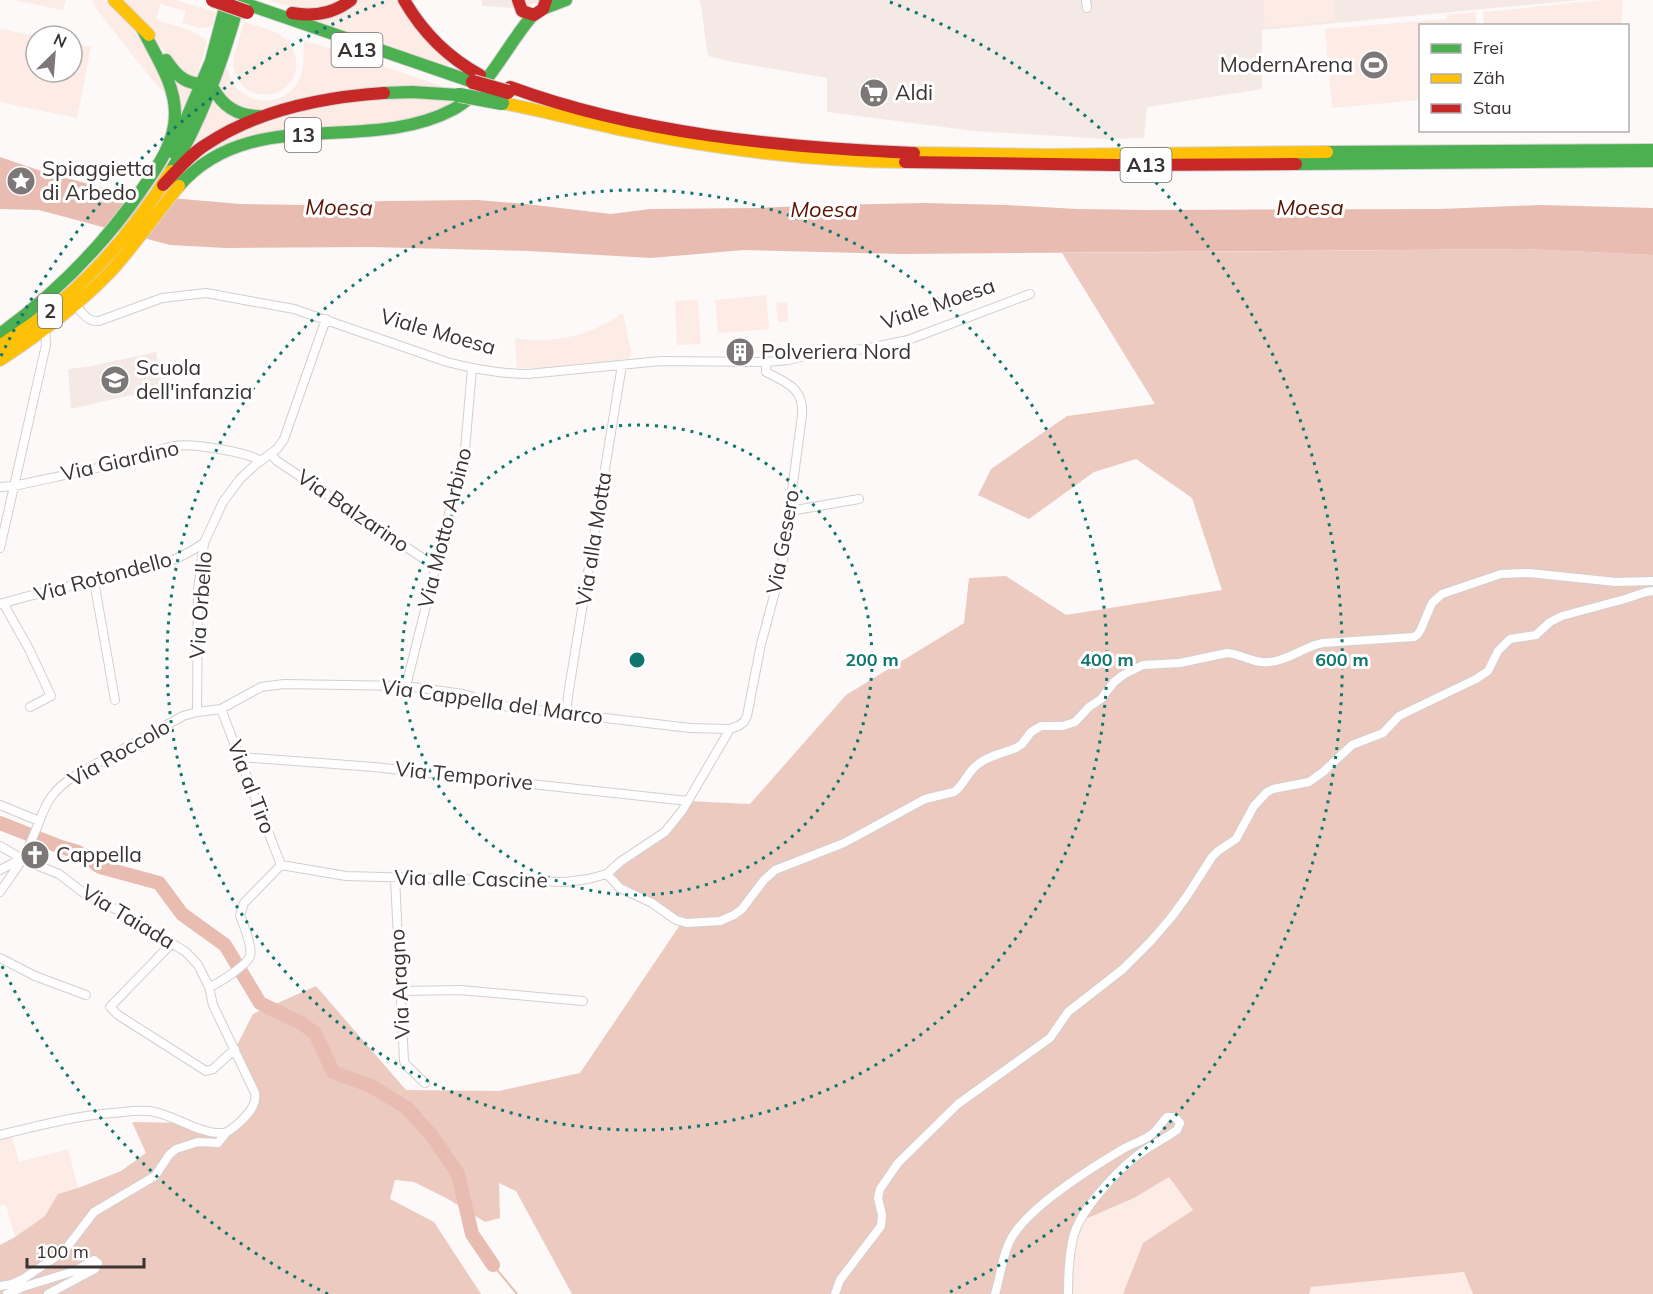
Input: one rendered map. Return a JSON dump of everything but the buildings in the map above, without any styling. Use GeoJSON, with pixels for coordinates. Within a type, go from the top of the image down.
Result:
{"type":"FeatureCollection","features":[{"type":"Feature","properties":{"kind":"main road","name":"A13"},"geometry":{"type":"LineString","coordinates":[[114,0],[151,37],[178,76],[190,84],[210,82],[223,104],[236,112],[253,117],[268,115]]}},
{"type":"Feature","properties":{"kind":"main road","name":"A13"},"geometry":{"type":"LineString","coordinates":[[213,0],[245,3],[313,16],[334,11],[351,0]]}},
{"type":"Feature","properties":{"kind":"main road","name":"2"},"geometry":{"type":"LineString","coordinates":[[210,82],[211,61],[227,0]]}},
{"type":"Feature","properties":{"kind":"main road","name":"A13"},"geometry":{"type":"LineString","coordinates":[[404,0],[414,19],[434,43],[453,59],[470,85]]}},
{"type":"Feature","properties":{"kind":"main road","name":"13"},"geometry":{"type":"LineString","coordinates":[[168,189],[218,153],[247,143],[281,136],[394,129],[418,124],[439,116],[455,108],[472,95],[498,63],[533,7],[566,0]]}},
{"type":"Feature","properties":{"kind":"main road","name":"A13"},"geometry":{"type":"LineString","coordinates":[[245,3],[548,112],[623,130],[709,145],[803,157],[886,162],[1129,165],[1653,161]]}},
{"type":"Feature","properties":{"kind":"main road","name":"2"},"geometry":{"type":"LineString","coordinates":[[0,346],[55,307],[125,238],[168,189],[185,138],[245,3]]}},
{"type":"Feature","properties":{"kind":"main road","name":"A13"},"geometry":{"type":"LineString","coordinates":[[0,336],[41,303],[93,269],[118,222],[158,165],[169,144],[175,119],[172,92],[164,70],[143,30]]}},
{"type":"Feature","properties":{"kind":"main road","name":"A13"},"geometry":{"type":"LineString","coordinates":[[168,189],[183,164],[203,147],[224,134],[268,115],[312,102],[368,93],[414,92],[470,85]]}},
{"type":"Feature","properties":{"kind":"main road","name":"A13"},"geometry":{"type":"LineString","coordinates":[[506,95],[540,98],[638,121],[724,136],[818,147],[893,152],[1130,154],[1653,150]]}},
{"type":"Feature","properties":{"kind":"main road","name":"2"},"geometry":{"type":"LineString","coordinates":[[93,269],[185,138]]}},
{"type":"Feature","properties":{"kind":"main road"},"geometry":{"type":"LineString","coordinates":[[0,360],[76,306],[93,269]]}},
{"type":"Feature","properties":{"kind":"street","name":"Viale Moesa"},"geometry":{"type":"LineString","coordinates":[[76,306],[93,322],[162,298],[206,293],[294,309],[447,362],[511,374],[528,374],[661,361],[766,362],[788,360],[817,353],[864,349],[908,340],[1030,294]]}},
{"type":"Feature","properties":{"kind":"street","name":"Via Orbello"},"geometry":{"type":"LineString","coordinates":[[197,712],[198,590],[204,543],[223,502],[240,479],[281,445],[288,431],[326,319]]}},
{"type":"Feature","properties":{"kind":"street"},"geometry":{"type":"LineString","coordinates":[[0,548],[46,345],[45,330]]}},
{"type":"Feature","properties":{"kind":"street","name":"Via Gesero"},"geometry":{"type":"LineString","coordinates":[[730,729],[744,722],[747,716],[761,644],[782,566],[803,403],[800,395],[792,388],[766,372],[766,362]]}},
{"type":"Feature","properties":{"kind":"street","name":"Via alla Motta"},"geometry":{"type":"LineString","coordinates":[[566,713],[622,365]]}},
{"type":"Feature","properties":{"kind":"street","name":"Via Motto Arbino"},"geometry":{"type":"LineString","coordinates":[[406,686],[465,450],[472,368]]}},
{"type":"Feature","properties":{"kind":"street","name":"Via Giardino"},"geometry":{"type":"LineString","coordinates":[[0,487],[116,464],[174,446],[185,445],[250,455],[261,461]]}},
{"type":"Feature","properties":{"kind":"street","name":"Via Balzarino"},"geometry":{"type":"LineString","coordinates":[[271,454],[277,461],[436,567]]}},
{"type":"Feature","properties":{"kind":"street"},"geometry":{"type":"LineString","coordinates":[[790,511],[859,499]]}},
{"type":"Feature","properties":{"kind":"street","name":"Via Rotondello"},"geometry":{"type":"LineString","coordinates":[[2,604],[164,565],[204,543]]}},
{"type":"Feature","properties":{"kind":"street"},"geometry":{"type":"LineString","coordinates":[[607,874],[620,888],[652,903],[676,920],[687,923],[720,921],[742,909],[774,870],[844,843],[925,799],[954,792],[980,762],[1016,748],[1031,732],[1041,726],[1070,725],[1101,699],[1114,682],[1143,665],[1180,663],[1227,653],[1253,661],[1270,662],[1323,643],[1414,637],[1421,629],[1436,597],[1501,574],[1529,573],[1616,582],[1653,581]]}},
{"type":"Feature","properties":{"kind":"street"},"geometry":{"type":"LineString","coordinates":[[94,581],[115,700]]}},
{"type":"Feature","properties":{"kind":"street"},"geometry":{"type":"LineString","coordinates":[[835,1294],[840,1280],[881,1226],[882,1215],[878,1198],[880,1189],[898,1163],[958,1104],[1050,1038],[1068,1012],[1123,969],[1150,942],[1187,896],[1212,857],[1236,839],[1254,806],[1267,792],[1309,782],[1352,745],[1383,733],[1399,716],[1476,679],[1488,671],[1498,651],[1510,639],[1536,634],[1550,622],[1562,616],[1653,591]]}},
{"type":"Feature","properties":{"kind":"street"},"geometry":{"type":"LineString","coordinates":[[2,604],[29,649],[51,696],[30,707]]}},
{"type":"Feature","properties":{"kind":"street","name":"Via Cappella del Marco"},"geometry":{"type":"LineString","coordinates":[[187,714],[221,709],[255,690],[276,684],[406,686],[463,694],[504,706],[690,728],[730,729]]}},
{"type":"Feature","properties":{"kind":"street","name":"Via al Tiro"},"geometry":{"type":"LineString","coordinates":[[221,709],[281,865]]}},
{"type":"Feature","properties":{"kind":"street","name":"Via Roccolo"},"geometry":{"type":"LineString","coordinates":[[0,892],[30,845],[51,796],[67,781],[187,714]]}},
{"type":"Feature","properties":{"kind":"street","name":"Via alle Cascine"},"geometry":{"type":"LineString","coordinates":[[281,865],[346,876],[395,878],[565,882],[607,874],[620,862],[665,832],[682,811],[730,729]]}},
{"type":"Feature","properties":{"kind":"street","name":"Via Temporive"},"geometry":{"type":"LineString","coordinates":[[239,757],[374,767],[688,801]]}},
{"type":"Feature","properties":{"kind":"street"},"geometry":{"type":"LineString","coordinates":[[0,805],[38,823]]}},
{"type":"Feature","properties":{"kind":"street","name":"Via Taiada"},"geometry":{"type":"LineString","coordinates":[[0,846],[59,874],[86,894],[172,943],[195,961],[209,987],[213,1005],[253,1086],[256,1097],[253,1107],[226,1133]]}},
{"type":"Feature","properties":{"kind":"street"},"geometry":{"type":"LineString","coordinates":[[0,870],[22,858]]}},
{"type":"Feature","properties":{"kind":"street"},"geometry":{"type":"LineString","coordinates":[[209,987],[220,983],[248,959],[250,948],[240,915],[241,910],[244,903],[281,865]]}},
{"type":"Feature","properties":{"kind":"street","name":"Via Aragno"},"geometry":{"type":"LineString","coordinates":[[395,878],[404,1061],[425,1083]]}},
{"type":"Feature","properties":{"kind":"street"},"geometry":{"type":"LineString","coordinates":[[172,943],[110,1007],[118,1015],[206,1071],[213,1069],[235,1049]]}},
{"type":"Feature","properties":{"kind":"street"},"geometry":{"type":"LineString","coordinates":[[0,958],[35,976],[86,995]]}},
{"type":"Feature","properties":{"kind":"street"},"geometry":{"type":"LineString","coordinates":[[401,991],[460,990],[584,1001]]}},
{"type":"Feature","properties":{"kind":"street"},"geometry":{"type":"LineString","coordinates":[[0,1135],[78,1117],[147,1111],[162,1114],[208,1131],[226,1133]]}},
{"type":"Feature","properties":{"kind":"street"},"geometry":{"type":"LineString","coordinates":[[995,1294],[1008,1245],[1020,1226],[1029,1217],[1074,1180],[1125,1148],[1149,1137],[1167,1118],[1175,1117],[1180,1123],[1177,1130],[1133,1159],[1091,1203],[1072,1239],[1068,1294]]}},
{"type":"Feature","properties":{"kind":"street"},"geometry":{"type":"LineString","coordinates":[[0,1286],[22,1279],[60,1254],[94,1212],[155,1176],[177,1149],[198,1142],[218,1143],[226,1133]]}},
{"type":"Feature","properties":{"kind":"street"},"geometry":{"type":"LineString","coordinates":[[7,1294],[75,1271],[94,1260],[98,1263],[94,1269],[48,1294]]}},
{"type":"Feature","properties":{"kind":"shaded area"},"geometry":{"type":"Polygon","coordinates":[[[13,0],[66,0],[63,10],[13,0]]]}},
{"type":"Feature","properties":{"kind":"shaded area"},"geometry":{"type":"Polygon","coordinates":[[[92,0],[104,0],[140,36],[169,98],[97,10],[92,0]]]}},
{"type":"Feature","properties":{"kind":"shaded area"},"geometry":{"type":"Polygon","coordinates":[[[122,0],[176,0],[216,12],[212,26],[200,28],[182,23],[186,11],[160,4],[156,20],[190,30],[207,42],[196,79],[179,72],[122,0]]]}},
{"type":"Feature","properties":{"kind":"shaded area"},"geometry":{"type":"Polygon","coordinates":[[[268,0],[341,0],[321,7],[304,8],[268,0]]]}},
{"type":"Feature","properties":{"kind":"shaded area"},"geometry":{"type":"Polygon","coordinates":[[[356,0],[399,0],[451,66],[315,21],[356,0]]]}},
{"type":"Feature","properties":{"kind":"shaded area"},"geometry":{"type":"Polygon","coordinates":[[[482,0],[552,0],[514,8],[482,6],[482,0]]]}},
{"type":"Feature","properties":{"kind":"shaded area"},"geometry":{"type":"Polygon","coordinates":[[[700,0],[1580,0],[1262,30],[1262,89],[1147,107],[1144,138],[1107,139],[974,131],[827,112],[827,78],[708,56],[700,0]]]}},
{"type":"Feature","properties":{"kind":"shaded area"},"geometry":{"type":"Polygon","coordinates":[[[1263,0],[1333,0],[1335,21],[1265,27],[1263,0]]]}},
{"type":"Feature","properties":{"kind":"shaded area"},"geometry":{"type":"Polygon","coordinates":[[[1623,0],[1621,24],[1484,24],[1483,12],[1623,0]]]}},
{"type":"Feature","properties":{"kind":"shaded area","name":"ModernArena"},"geometry":{"type":"Polygon","coordinates":[[[1475,12],[1477,24],[1419,24],[1419,100],[1332,108],[1325,29],[1445,19],[1446,22],[1446,15],[1475,12]]]}},
{"type":"Feature","properties":{"kind":"shaded area"},"geometry":{"type":"Polygon","coordinates":[[[244,22],[279,34],[286,39],[295,54],[295,75],[288,85],[278,92],[255,93],[244,87],[236,76],[233,61],[244,22]]]}},
{"type":"Feature","properties":{"kind":"shaded area"},"geometry":{"type":"Polygon","coordinates":[[[0,29],[24,34],[24,84],[84,84],[77,118],[0,102],[0,29]]]}},
{"type":"Feature","properties":{"kind":"shaded area"},"geometry":{"type":"Polygon","coordinates":[[[304,41],[454,90],[265,111],[241,110],[218,88],[225,66],[227,66],[237,89],[248,96],[265,101],[282,97],[289,93],[302,74],[304,41]]]}},
{"type":"Feature","properties":{"kind":"shaded area"},"geometry":{"type":"Polygon","coordinates":[[[84,46],[91,47],[84,82],[84,46]]]}},
{"type":"Feature","properties":{"kind":"shaded area"},"geometry":{"type":"Polygon","coordinates":[[[171,73],[191,90],[180,117],[171,73]]]}},
{"type":"Feature","properties":{"kind":"shaded area"},"geometry":{"type":"Polygon","coordinates":[[[214,98],[245,120],[188,153],[214,98]]]}},
{"type":"Feature","properties":{"kind":"shaded area"},"geometry":{"type":"Polygon","coordinates":[[[394,98],[453,101],[437,111],[399,122],[302,128],[242,138],[210,152],[206,150],[261,124],[324,106],[394,98]]]}},
{"type":"Feature","properties":{"kind":"shaded area"},"geometry":{"type":"Polygon","coordinates":[[[1523,249],[1653,255],[1653,1294],[1473,1294],[1464,1272],[1311,1287],[1309,1294],[1123,1294],[1143,1243],[1193,1210],[1169,1177],[1134,1198],[1081,1221],[1075,1230],[1068,1294],[572,1294],[516,1191],[499,1183],[500,1218],[485,1222],[448,1199],[414,1182],[395,1180],[390,1199],[434,1222],[481,1294],[0,1294],[0,1245],[45,1216],[58,1194],[121,1171],[146,1153],[132,1122],[182,1123],[226,1133],[255,1100],[235,1049],[253,1014],[316,986],[406,1090],[499,1091],[580,1073],[682,922],[629,893],[607,874],[665,832],[688,801],[750,804],[846,695],[964,623],[969,578],[1006,576],[1066,615],[1222,590],[1192,498],[1136,459],[1094,472],[1029,519],[978,495],[991,469],[1067,416],[1155,404],[1062,253],[1523,249]]]}},
{"type":"Feature","properties":{"kind":"shaded area"},"geometry":{"type":"Polygon","coordinates":[[[766,295],[769,329],[718,333],[715,300],[766,295]]]}},
{"type":"Feature","properties":{"kind":"shaded area"},"geometry":{"type":"Polygon","coordinates":[[[698,300],[701,344],[677,345],[675,301],[698,300]]]}},
{"type":"Feature","properties":{"kind":"shaded area"},"geometry":{"type":"Polygon","coordinates":[[[787,302],[788,322],[778,322],[776,303],[787,302]]]}},
{"type":"Feature","properties":{"kind":"shaded area"},"geometry":{"type":"Polygon","coordinates":[[[623,313],[631,351],[628,359],[544,368],[517,368],[515,338],[545,340],[575,335],[601,326],[623,313]]]}},
{"type":"Feature","properties":{"kind":"shaded area","name":"Scuola dell'infanzia"},"geometry":{"type":"Polygon","coordinates":[[[156,352],[163,390],[71,409],[68,369],[156,352]]]}},
{"type":"Feature","properties":{"kind":"shaded area"},"geometry":{"type":"Polygon","coordinates":[[[11,1132],[19,1162],[68,1149],[78,1188],[58,1194],[45,1216],[15,1237],[6,1205],[0,1206],[0,1135],[11,1132]]]}},
{"type":"Feature","properties":{"kind":"shaded area"},"geometry":{"type":"Polygon","coordinates":[[[1169,1177],[1193,1210],[1143,1244],[1123,1294],[1068,1294],[1072,1239],[1081,1221],[1134,1198],[1169,1177]]]}},
{"type":"Feature","properties":{"kind":"shaded area"},"geometry":{"type":"Polygon","coordinates":[[[1464,1272],[1473,1294],[1309,1294],[1311,1287],[1464,1272]]]}},
{"type":"Feature","properties":{"kind":"water","name":"Moesa"},"geometry":{"type":"Polygon","coordinates":[[[0,157],[125,194],[240,204],[305,205],[477,200],[611,214],[650,209],[923,203],[1148,210],[1440,209],[1540,205],[1653,208],[1653,255],[1523,249],[901,254],[744,250],[651,258],[530,251],[370,247],[226,248],[170,245],[39,210],[0,209],[0,157]]]}},
{"type":"Feature","properties":{"kind":"waterway"},"geometry":{"type":"LineString","coordinates":[[0,823],[78,852],[100,867],[159,883],[182,914],[225,945],[260,1003],[301,1023],[315,1033],[333,1072],[371,1086],[407,1108],[432,1136],[458,1174],[472,1234],[493,1265]]}},
{"type":"Feature","properties":{"kind":"waterway"},"geometry":{"type":"LineString","coordinates":[[493,1265],[517,1294]]}},
{"type":"Feature","properties":{"kind":"traffic: fast"},"geometry":{"type":"LineString","coordinates":[[172,152],[211,61],[227,0]]}},
{"type":"Feature","properties":{"kind":"traffic: fast"},"geometry":{"type":"LineString","coordinates":[[241,0],[249,5],[473,82]]}},
{"type":"Feature","properties":{"kind":"traffic: fast"},"geometry":{"type":"LineString","coordinates":[[545,8],[566,0]]}},
{"type":"Feature","properties":{"kind":"traffic: fast"},"geometry":{"type":"LineString","coordinates":[[171,171],[193,131],[211,89],[239,2]]}},
{"type":"Feature","properties":{"kind":"traffic: fast"},"geometry":{"type":"LineString","coordinates":[[179,186],[208,161],[240,146],[274,138],[384,129],[420,122],[454,109],[466,101],[487,79],[533,15]]}},
{"type":"Feature","properties":{"kind":"traffic: fast"},"geometry":{"type":"LineString","coordinates":[[0,334],[40,303],[93,251],[125,213],[158,165],[168,146],[175,114],[172,92],[164,70],[143,30]]}},
{"type":"Feature","properties":{"kind":"traffic: fast"},"geometry":{"type":"LineString","coordinates":[[166,60],[180,76],[189,82],[200,84]]}},
{"type":"Feature","properties":{"kind":"traffic: fast"},"geometry":{"type":"LineString","coordinates":[[213,88],[221,100],[232,109],[251,116],[259,116]]}},
{"type":"Feature","properties":{"kind":"traffic: fast"},"geometry":{"type":"LineString","coordinates":[[384,93],[459,95]]}},
{"type":"Feature","properties":{"kind":"traffic: fast"},"geometry":{"type":"LineString","coordinates":[[459,95],[502,103]]}},
{"type":"Feature","properties":{"kind":"traffic: fast"},"geometry":{"type":"LineString","coordinates":[[1327,152],[1653,150]]}},
{"type":"Feature","properties":{"kind":"traffic: fast"},"geometry":{"type":"LineString","coordinates":[[1296,164],[1653,161]]}},
{"type":"Feature","properties":{"kind":"traffic: slow"},"geometry":{"type":"LineString","coordinates":[[114,0],[149,35]]}},
{"type":"Feature","properties":{"kind":"traffic: slow"},"geometry":{"type":"LineString","coordinates":[[502,103],[693,143],[799,156],[905,162]]}},
{"type":"Feature","properties":{"kind":"traffic: slow"},"geometry":{"type":"LineString","coordinates":[[914,153],[1046,155],[1327,152]]}},
{"type":"Feature","properties":{"kind":"traffic: slow"},"geometry":{"type":"LineString","coordinates":[[0,346],[35,323],[99,266],[130,230],[171,171]]}},
{"type":"Feature","properties":{"kind":"traffic: slow"},"geometry":{"type":"LineString","coordinates":[[0,360],[59,318],[99,283],[179,186]]}},
{"type":"Feature","properties":{"kind":"traffic: jam"},"geometry":{"type":"LineString","coordinates":[[213,0],[247,12]]}},
{"type":"Feature","properties":{"kind":"traffic: jam"},"geometry":{"type":"LineString","coordinates":[[292,13],[308,15],[323,13],[351,0]]}},
{"type":"Feature","properties":{"kind":"traffic: jam"},"geometry":{"type":"LineString","coordinates":[[404,0],[419,23],[446,52],[480,75]]}},
{"type":"Feature","properties":{"kind":"traffic: jam"},"geometry":{"type":"LineString","coordinates":[[518,0],[522,11],[534,15],[543,9],[546,0]]}},
{"type":"Feature","properties":{"kind":"traffic: jam"},"geometry":{"type":"LineString","coordinates":[[473,82],[508,92]]}},
{"type":"Feature","properties":{"kind":"traffic: jam"},"geometry":{"type":"LineString","coordinates":[[510,87],[559,103],[658,127],[760,142],[914,153]]}},
{"type":"Feature","properties":{"kind":"traffic: jam"},"geometry":{"type":"LineString","coordinates":[[163,185],[201,148],[248,122],[315,102],[384,93]]}},
{"type":"Feature","properties":{"kind":"traffic: jam"},"geometry":{"type":"LineString","coordinates":[[905,162],[1117,165],[1296,164]]}},
{"type":"Feature","properties":{"kind":"place","name":"ModernArena"},"geometry":{"type":"Point","coordinates":[1374,65]}},
{"type":"Feature","properties":{"kind":"place","name":"Aldi"},"geometry":{"type":"Point","coordinates":[874,93]}},
{"type":"Feature","properties":{"kind":"place","name":"Spiaggietta di Arbedo"},"geometry":{"type":"Point","coordinates":[21,181]}},
{"type":"Feature","properties":{"kind":"place","name":"Polveriera Nord"},"geometry":{"type":"Point","coordinates":[740,352]}},
{"type":"Feature","properties":{"kind":"place","name":"Scuola dell'infanzia"},"geometry":{"type":"Point","coordinates":[115,380]}},
{"type":"Feature","properties":{"kind":"place","name":"Cappella"},"geometry":{"type":"Point","coordinates":[35,855]}}]}
